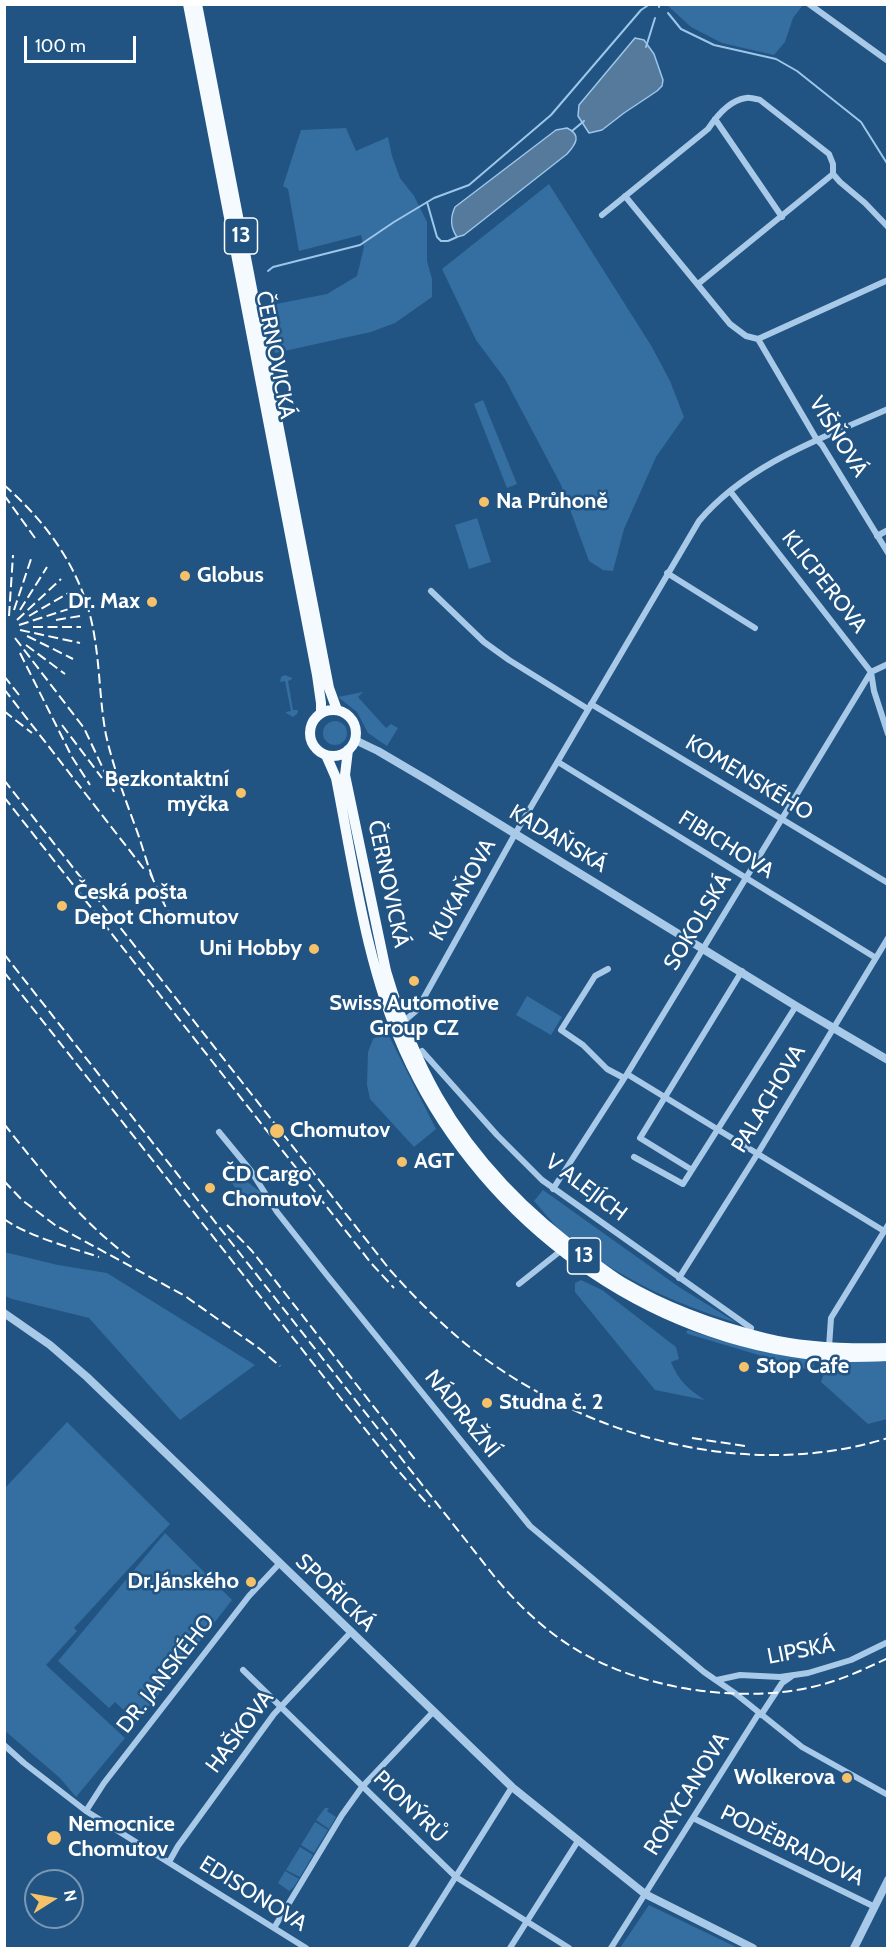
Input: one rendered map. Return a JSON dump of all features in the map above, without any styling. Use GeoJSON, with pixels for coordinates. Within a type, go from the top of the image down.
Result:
{"type":"FeatureCollection","features":[{"type":"Feature","properties":{"kind":"highway","name":"ČERNOVICKÁ"},"geometry":{"type":"LineString","coordinates":[[188,4],[317,675],[321,713],[312,723],[310,736],[314,746],[326,755],[336,778],[368,937],[378,975],[398,1024]]}},
{"type":"Feature","properties":{"kind":"highway","name":"ČERNOVICKÁ"},"geometry":{"type":"LineString","coordinates":[[197,4],[329,688],[337,710],[344,712],[354,722],[355,740]]}},
{"type":"Feature","properties":{"kind":"highway"},"geometry":{"type":"LineString","coordinates":[[321,713],[337,710]]}},
{"type":"Feature","properties":{"kind":"highway"},"geometry":{"type":"LineString","coordinates":[[326,755],[342,754],[355,740]]}},
{"type":"Feature","properties":{"kind":"highway","name":"ČERNOVICKÁ"},"geometry":{"type":"LineString","coordinates":[[348,750],[345,775],[398,1024]]}},
{"type":"Feature","properties":{"kind":"highway","name":"13"},"geometry":{"type":"LineString","coordinates":[[398,1024],[417,1078],[432,1105],[461,1148],[501,1195],[535,1228],[621,1282],[677,1310],[725,1327],[767,1339],[830,1347],[888,1347]]}},
{"type":"Feature","properties":{"kind":"highway","name":"13"},"geometry":{"type":"LineString","coordinates":[[565,1247],[635,1300],[685,1322],[723,1335],[765,1347],[807,1354],[888,1356]]}},
{"type":"Feature","properties":{"kind":"street"},"geometry":{"type":"LineString","coordinates":[[809,4],[888,61]]}},
{"type":"Feature","properties":{"kind":"street"},"geometry":{"type":"LineString","coordinates":[[602,215],[708,129],[715,119],[734,102],[747,98],[760,100],[829,154],[833,164],[833,174],[888,227]]}},
{"type":"Feature","properties":{"kind":"street"},"geometry":{"type":"LineString","coordinates":[[715,119],[782,217]]}},
{"type":"Feature","properties":{"kind":"street"},"geometry":{"type":"LineString","coordinates":[[698,284],[833,174]]}},
{"type":"Feature","properties":{"kind":"street"},"geometry":{"type":"LineString","coordinates":[[625,196],[730,324],[746,336],[758,339],[888,280]]}},
{"type":"Feature","properties":{"kind":"street","name":"VIŠŇOVÁ"},"geometry":{"type":"LineString","coordinates":[[758,339],[817,440],[888,553]]}},
{"type":"Feature","properties":{"kind":"street"},"geometry":{"type":"LineString","coordinates":[[515,834],[667,573],[699,520],[712,505],[780,458],[888,409]]}},
{"type":"Feature","properties":{"kind":"street","name":"KLICPEROVA"},"geometry":{"type":"LineString","coordinates":[[730,491],[871,672],[873,691],[888,734]]}},
{"type":"Feature","properties":{"kind":"street"},"geometry":{"type":"LineString","coordinates":[[877,536],[888,530]]}},
{"type":"Feature","properties":{"kind":"street"},"geometry":{"type":"LineString","coordinates":[[667,573],[755,628]]}},
{"type":"Feature","properties":{"kind":"street"},"geometry":{"type":"LineString","coordinates":[[431,591],[484,642],[509,660],[590,706]]}},
{"type":"Feature","properties":{"kind":"street"},"geometry":{"type":"LineString","coordinates":[[871,672],[888,664]]}},
{"type":"Feature","properties":{"kind":"street","name":"SOKOLSKÁ"},"geometry":{"type":"LineString","coordinates":[[553,1189],[626,1076],[871,672]]}},
{"type":"Feature","properties":{"kind":"street","name":"KOMENSKÉHO"},"geometry":{"type":"LineString","coordinates":[[590,706],[888,883]]}},
{"type":"Feature","properties":{"kind":"street","name":"KADAŇSKÁ"},"geometry":{"type":"LineString","coordinates":[[355,740],[378,751],[888,1060]]}},
{"type":"Feature","properties":{"kind":"street","name":"FIBICHOVA"},"geometry":{"type":"LineString","coordinates":[[558,762],[876,958]]}},
{"type":"Feature","properties":{"kind":"street","name":"KUKAŇOVA"},"geometry":{"type":"LineString","coordinates":[[398,1024],[417,1010],[515,834]]}},
{"type":"Feature","properties":{"kind":"street","name":"PALACHOVA"},"geometry":{"type":"LineString","coordinates":[[679,1278],[758,1153],[888,938]]}},
{"type":"Feature","properties":{"kind":"street"},"geometry":{"type":"LineString","coordinates":[[608,969],[595,976],[561,1030],[583,1045],[607,1069],[665,1096],[886,1228],[831,1318],[830,1347]]}},
{"type":"Feature","properties":{"kind":"street"},"geometry":{"type":"LineString","coordinates":[[692,1170],[640,1138],[742,971]]}},
{"type":"Feature","properties":{"kind":"street"},"geometry":{"type":"LineString","coordinates":[[634,1157],[683,1184],[796,1006]]}},
{"type":"Feature","properties":{"kind":"street","name":"V ALEJÍCH"},"geometry":{"type":"LineString","coordinates":[[422,1051],[497,1135],[542,1180],[751,1328]]}},
{"type":"Feature","properties":{"kind":"street","name":"NÁDRAŽNÍ"},"geometry":{"type":"LineString","coordinates":[[219,1132],[319,1266],[530,1526],[704,1672],[717,1680]]}},
{"type":"Feature","properties":{"kind":"street"},"geometry":{"type":"LineString","coordinates":[[519,1284],[565,1247]]}},
{"type":"Feature","properties":{"kind":"street","name":"SPOŘICKÁ"},"geometry":{"type":"LineString","coordinates":[[4,1312],[50,1345],[87,1377],[512,1787],[645,1894],[753,1948]]}},
{"type":"Feature","properties":{"kind":"street","name":"DR. JANSKÉHO"},"geometry":{"type":"LineString","coordinates":[[86,1810],[104,1783],[249,1596],[279,1564]]}},
{"type":"Feature","properties":{"kind":"street","name":"HAŠKOVA"},"geometry":{"type":"LineString","coordinates":[[169,1862],[178,1846],[280,1706],[351,1632]]}},
{"type":"Feature","properties":{"kind":"street","name":"LIPSKÁ"},"geometry":{"type":"LineString","coordinates":[[717,1680],[740,1675],[765,1678],[794,1675],[835,1665],[888,1642]]}},
{"type":"Feature","properties":{"kind":"street","name":"PIONÝRŮ"},"geometry":{"type":"LineString","coordinates":[[243,1670],[456,1877],[569,1948]]}},
{"type":"Feature","properties":{"kind":"street","name":"ROKYCANOVA"},"geometry":{"type":"LineString","coordinates":[[611,1948],[760,1714],[782,1683],[794,1675]]}},
{"type":"Feature","properties":{"kind":"street"},"geometry":{"type":"LineString","coordinates":[[717,1680],[802,1747],[888,1795]]}},
{"type":"Feature","properties":{"kind":"street"},"geometry":{"type":"LineString","coordinates":[[274,1928],[342,1815],[362,1787],[433,1712]]}},
{"type":"Feature","properties":{"kind":"street","name":"EDISONOVA"},"geometry":{"type":"LineString","coordinates":[[4,1745],[86,1810],[306,1948]]}},
{"type":"Feature","properties":{"kind":"street"},"geometry":{"type":"LineString","coordinates":[[411,1948],[512,1787]]}},
{"type":"Feature","properties":{"kind":"street","name":"PODĚBRADOVA"},"geometry":{"type":"LineString","coordinates":[[693,1818],[875,1907]]}},
{"type":"Feature","properties":{"kind":"street"},"geometry":{"type":"LineString","coordinates":[[510,1948],[578,1841]]}},
{"type":"Feature","properties":{"kind":"street"},"geometry":{"type":"LineString","coordinates":[[854,1948],[888,1880]]}},
{"type":"Feature","properties":{"kind":"shaded area"},"geometry":{"type":"Polygon","coordinates":[[[667,5],[803,5],[793,18],[785,42],[774,55],[722,43],[691,27],[667,5]]]}},
{"type":"Feature","properties":{"kind":"shaded area"},"geometry":{"type":"Polygon","coordinates":[[[635,38],[644,40],[654,54],[663,80],[662,86],[602,130],[589,133],[578,116],[579,105],[635,38]]]}},
{"type":"Feature","properties":{"kind":"shaded area"},"geometry":{"type":"Polygon","coordinates":[[[346,128],[356,151],[388,137],[400,178],[414,196],[427,222],[427,261],[432,279],[432,297],[395,323],[371,332],[275,353],[266,306],[327,294],[357,276],[364,247],[361,235],[299,251],[288,189],[283,186],[301,130],[346,128]]]}},
{"type":"Feature","properties":{"kind":"shaded area"},"geometry":{"type":"Polygon","coordinates":[[[567,128],[575,134],[576,140],[567,154],[464,235],[457,237],[452,222],[455,207],[556,130],[567,128]]]}},
{"type":"Feature","properties":{"kind":"shaded area"},"geometry":{"type":"Polygon","coordinates":[[[549,184],[652,347],[670,381],[684,417],[656,457],[624,529],[613,571],[603,570],[589,561],[561,485],[505,379],[476,340],[442,269],[549,184]]]}},
{"type":"Feature","properties":{"kind":"shaded area"},"geometry":{"type":"Polygon","coordinates":[[[483,400],[517,484],[507,488],[474,404],[483,400]]]}},
{"type":"Feature","properties":{"kind":"shaded area"},"geometry":{"type":"Polygon","coordinates":[[[477,518],[491,562],[469,569],[455,525],[477,518]]]}},
{"type":"Feature","properties":{"kind":"shaded area"},"geometry":{"type":"Polygon","coordinates":[[[285,675],[292,678],[288,681],[293,710],[298,710],[293,717],[286,713],[291,711],[285,681],[280,682],[281,677],[285,675]]]}},
{"type":"Feature","properties":{"kind":"shaded area"},"geometry":{"type":"Polygon","coordinates":[[[363,692],[358,697],[386,728],[391,724],[398,728],[387,746],[368,733],[357,712],[338,697],[363,692]]]}},
{"type":"Feature","properties":{"kind":"shaded area"},"geometry":{"type":"Polygon","coordinates":[[[335,721],[344,724],[347,733],[344,742],[335,745],[326,742],[323,733],[326,724],[335,721]]]}},
{"type":"Feature","properties":{"kind":"shaded area"},"geometry":{"type":"Polygon","coordinates":[[[527,996],[562,1017],[551,1035],[516,1015],[527,996]]]}},
{"type":"Feature","properties":{"kind":"shaded area"},"geometry":{"type":"Polygon","coordinates":[[[380,1035],[389,1036],[436,1129],[414,1147],[370,1099],[367,1085],[368,1052],[373,1039],[380,1035]]]}},
{"type":"Feature","properties":{"kind":"shaded area"},"geometry":{"type":"Polygon","coordinates":[[[235,1177],[242,1178],[262,1193],[263,1201],[258,1204],[234,1187],[232,1183],[235,1177]]]}},
{"type":"Feature","properties":{"kind":"shaded area"},"geometry":{"type":"Polygon","coordinates":[[[543,1190],[679,1287],[737,1323],[667,1297],[602,1262],[562,1232],[534,1201],[543,1190]]]}},
{"type":"Feature","properties":{"kind":"shaded area"},"geometry":{"type":"Polygon","coordinates":[[[4,1252],[58,1265],[107,1273],[255,1365],[180,1420],[89,1318],[5,1296],[4,1252]]]}},
{"type":"Feature","properties":{"kind":"shaded area"},"geometry":{"type":"Polygon","coordinates":[[[581,1280],[602,1290],[676,1347],[679,1359],[671,1362],[674,1369],[685,1384],[705,1400],[655,1390],[575,1292],[575,1283],[581,1280]]]}},
{"type":"Feature","properties":{"kind":"shaded area"},"geometry":{"type":"Polygon","coordinates":[[[688,1330],[748,1348],[809,1359],[813,1361],[814,1367],[809,1370],[688,1334],[686,1332],[688,1330]]]}},
{"type":"Feature","properties":{"kind":"shaded area"},"geometry":{"type":"Polygon","coordinates":[[[828,1361],[887,1361],[887,1419],[868,1424],[821,1382],[828,1361]]]}},
{"type":"Feature","properties":{"kind":"shaded area"},"geometry":{"type":"Polygon","coordinates":[[[67,1422],[170,1524],[74,1628],[77,1631],[46,1665],[125,1738],[76,1797],[60,1778],[4,1730],[5,1488],[67,1422]]]}},
{"type":"Feature","properties":{"kind":"shaded area"},"geometry":{"type":"Polygon","coordinates":[[[165,1533],[232,1600],[133,1727],[127,1722],[131,1717],[115,1702],[109,1708],[58,1661],[165,1533]]]}},
{"type":"Feature","properties":{"kind":"shaded area"},"geometry":{"type":"Polygon","coordinates":[[[325,1808],[329,1808],[327,1811],[336,1817],[329,1829],[316,1820],[325,1808]]]}},
{"type":"Feature","properties":{"kind":"shaded area"},"geometry":{"type":"Polygon","coordinates":[[[315,1822],[328,1830],[314,1853],[301,1845],[315,1822]]]}},
{"type":"Feature","properties":{"kind":"shaded area"},"geometry":{"type":"Polygon","coordinates":[[[300,1847],[313,1855],[300,1877],[286,1870],[300,1847]]]}},
{"type":"Feature","properties":{"kind":"shaded area"},"geometry":{"type":"Polygon","coordinates":[[[285,1871],[299,1879],[289,1891],[278,1883],[285,1871]]]}},
{"type":"Feature","properties":{"kind":"shaded area"},"geometry":{"type":"Polygon","coordinates":[[[649,1905],[738,1948],[620,1948],[649,1905]]]}},
{"type":"Feature","properties":{"kind":"waterway"},"geometry":{"type":"LineString","coordinates":[[268,271],[273,267],[360,245],[434,198],[469,185],[551,115],[641,10],[650,4]]}},
{"type":"Feature","properties":{"kind":"waterway"},"geometry":{"type":"LineString","coordinates":[[668,13],[681,29],[714,45],[776,59],[797,71],[861,122],[888,165]]}},
{"type":"Feature","properties":{"kind":"waterway"},"geometry":{"type":"LineString","coordinates":[[646,47],[655,18]]}},
{"type":"Feature","properties":{"kind":"waterway"},"geometry":{"type":"LineString","coordinates":[[572,131],[584,121]]}},
{"type":"Feature","properties":{"kind":"waterway"},"geometry":{"type":"LineString","coordinates":[[427,202],[437,237],[441,241],[457,237]]}},
{"type":"Feature","properties":{"kind":"railway"},"geometry":{"type":"LineString","coordinates":[[4,485],[51,535],[64,554],[84,595],[95,640],[106,735],[153,879]]}},
{"type":"Feature","properties":{"kind":"railway"},"geometry":{"type":"LineString","coordinates":[[4,495],[35,538]]}},
{"type":"Feature","properties":{"kind":"railway"},"geometry":{"type":"LineString","coordinates":[[9,616],[13,555]]}},
{"type":"Feature","properties":{"kind":"railway"},"geometry":{"type":"LineString","coordinates":[[14,610],[31,559]]}},
{"type":"Feature","properties":{"kind":"railway"},"geometry":{"type":"LineString","coordinates":[[20,610],[47,567]]}},
{"type":"Feature","properties":{"kind":"railway"},"geometry":{"type":"LineString","coordinates":[[17,620],[61,579]]}},
{"type":"Feature","properties":{"kind":"railway"},"geometry":{"type":"LineString","coordinates":[[29,616],[70,592]]}},
{"type":"Feature","properties":{"kind":"railway"},"geometry":{"type":"LineString","coordinates":[[19,625],[78,606]]}},
{"type":"Feature","properties":{"kind":"railway"},"geometry":{"type":"LineString","coordinates":[[56,620],[80,616]]}},
{"type":"Feature","properties":{"kind":"railway"},"geometry":{"type":"LineString","coordinates":[[33,627],[81,627]]}},
{"type":"Feature","properties":{"kind":"railway"},"geometry":{"type":"LineString","coordinates":[[20,630],[80,643]]}},
{"type":"Feature","properties":{"kind":"railway"},"geometry":{"type":"LineString","coordinates":[[27,636],[73,659]]}},
{"type":"Feature","properties":{"kind":"railway"},"geometry":{"type":"LineString","coordinates":[[15,638],[84,728],[115,794]]}},
{"type":"Feature","properties":{"kind":"railway"},"geometry":{"type":"LineString","coordinates":[[26,645],[65,674]]}},
{"type":"Feature","properties":{"kind":"railway"},"geometry":{"type":"LineString","coordinates":[[20,653],[72,757],[90,785]]}},
{"type":"Feature","properties":{"kind":"railway"},"geometry":{"type":"LineString","coordinates":[[4,676],[19,695]]}},
{"type":"Feature","properties":{"kind":"railway"},"geometry":{"type":"LineString","coordinates":[[4,689],[144,869]]}},
{"type":"Feature","properties":{"kind":"railway"},"geometry":{"type":"LineString","coordinates":[[4,711],[32,733]]}},
{"type":"Feature","properties":{"kind":"railway"},"geometry":{"type":"LineString","coordinates":[[62,725],[102,778]]}},
{"type":"Feature","properties":{"kind":"railway"},"geometry":{"type":"LineString","coordinates":[[4,780],[390,1270],[429,1311],[472,1349],[517,1380],[565,1406],[617,1427],[670,1443],[724,1452],[780,1455],[834,1450],[888,1438]]}},
{"type":"Feature","properties":{"kind":"railway"},"geometry":{"type":"LineString","coordinates":[[4,797],[371,1263],[394,1288]]}},
{"type":"Feature","properties":{"kind":"railway"},"geometry":{"type":"LineString","coordinates":[[150,873],[164,903]]}},
{"type":"Feature","properties":{"kind":"railway"},"geometry":{"type":"LineString","coordinates":[[161,898],[172,919]]}},
{"type":"Feature","properties":{"kind":"railway"},"geometry":{"type":"LineString","coordinates":[[4,954],[494,1576],[521,1606],[550,1632],[599,1662],[629,1674],[694,1690],[728,1693],[761,1694],[824,1684],[888,1658]]}},
{"type":"Feature","properties":{"kind":"railway"},"geometry":{"type":"LineString","coordinates":[[4,972],[395,1467],[430,1507]]}},
{"type":"Feature","properties":{"kind":"railway"},"geometry":{"type":"LineString","coordinates":[[4,1124],[80,1213],[133,1260]]}},
{"type":"Feature","properties":{"kind":"railway"},"geometry":{"type":"LineString","coordinates":[[4,1181],[22,1200],[55,1225],[185,1296],[260,1349],[280,1366]]}},
{"type":"Feature","properties":{"kind":"railway"},"geometry":{"type":"LineString","coordinates":[[4,1219],[38,1236],[99,1257]]}},
{"type":"Feature","properties":{"kind":"railway"},"geometry":{"type":"LineString","coordinates":[[227,1225],[252,1251],[417,1462]]}},
{"type":"Feature","properties":{"kind":"railway"},"geometry":{"type":"LineString","coordinates":[[692,1438],[745,1446]]}},
{"type":"Feature","properties":{"kind":"place","name":"Na Průhoně"},"geometry":{"type":"Point","coordinates":[484,502]}},
{"type":"Feature","properties":{"kind":"place","name":"Globus"},"geometry":{"type":"Point","coordinates":[185,576]}},
{"type":"Feature","properties":{"kind":"place","name":"Dr. Max"},"geometry":{"type":"Point","coordinates":[152,602]}},
{"type":"Feature","properties":{"kind":"place","name":"Bezkontaktní myčka"},"geometry":{"type":"Point","coordinates":[241,793]}},
{"type":"Feature","properties":{"kind":"place","name":"Česká pošta Depot Chomutov"},"geometry":{"type":"Point","coordinates":[62,906]}},
{"type":"Feature","properties":{"kind":"place","name":"Uni Hobby"},"geometry":{"type":"Point","coordinates":[314,949]}},
{"type":"Feature","properties":{"kind":"place","name":"Swiss Automotive Group CZ"},"geometry":{"type":"Point","coordinates":[414,981]}},
{"type":"Feature","properties":{"kind":"place","name":"Chomutov"},"geometry":{"type":"Point","coordinates":[277,1131]}},
{"type":"Feature","properties":{"kind":"place","name":"AGT"},"geometry":{"type":"Point","coordinates":[402,1162]}},
{"type":"Feature","properties":{"kind":"place","name":"ČD Cargo Chomutov"},"geometry":{"type":"Point","coordinates":[210,1188]}},
{"type":"Feature","properties":{"kind":"place","name":"Stop Cafe"},"geometry":{"type":"Point","coordinates":[744,1367]}},
{"type":"Feature","properties":{"kind":"place","name":"Studna č. 2"},"geometry":{"type":"Point","coordinates":[487,1403]}},
{"type":"Feature","properties":{"kind":"place","name":"Dr.Jánského"},"geometry":{"type":"Point","coordinates":[251,1582]}},
{"type":"Feature","properties":{"kind":"place","name":"Wolkerova"},"geometry":{"type":"Point","coordinates":[847,1778]}},
{"type":"Feature","properties":{"kind":"place","name":"Nemocnice Chomutov"},"geometry":{"type":"Point","coordinates":[54,1838]}}]}
